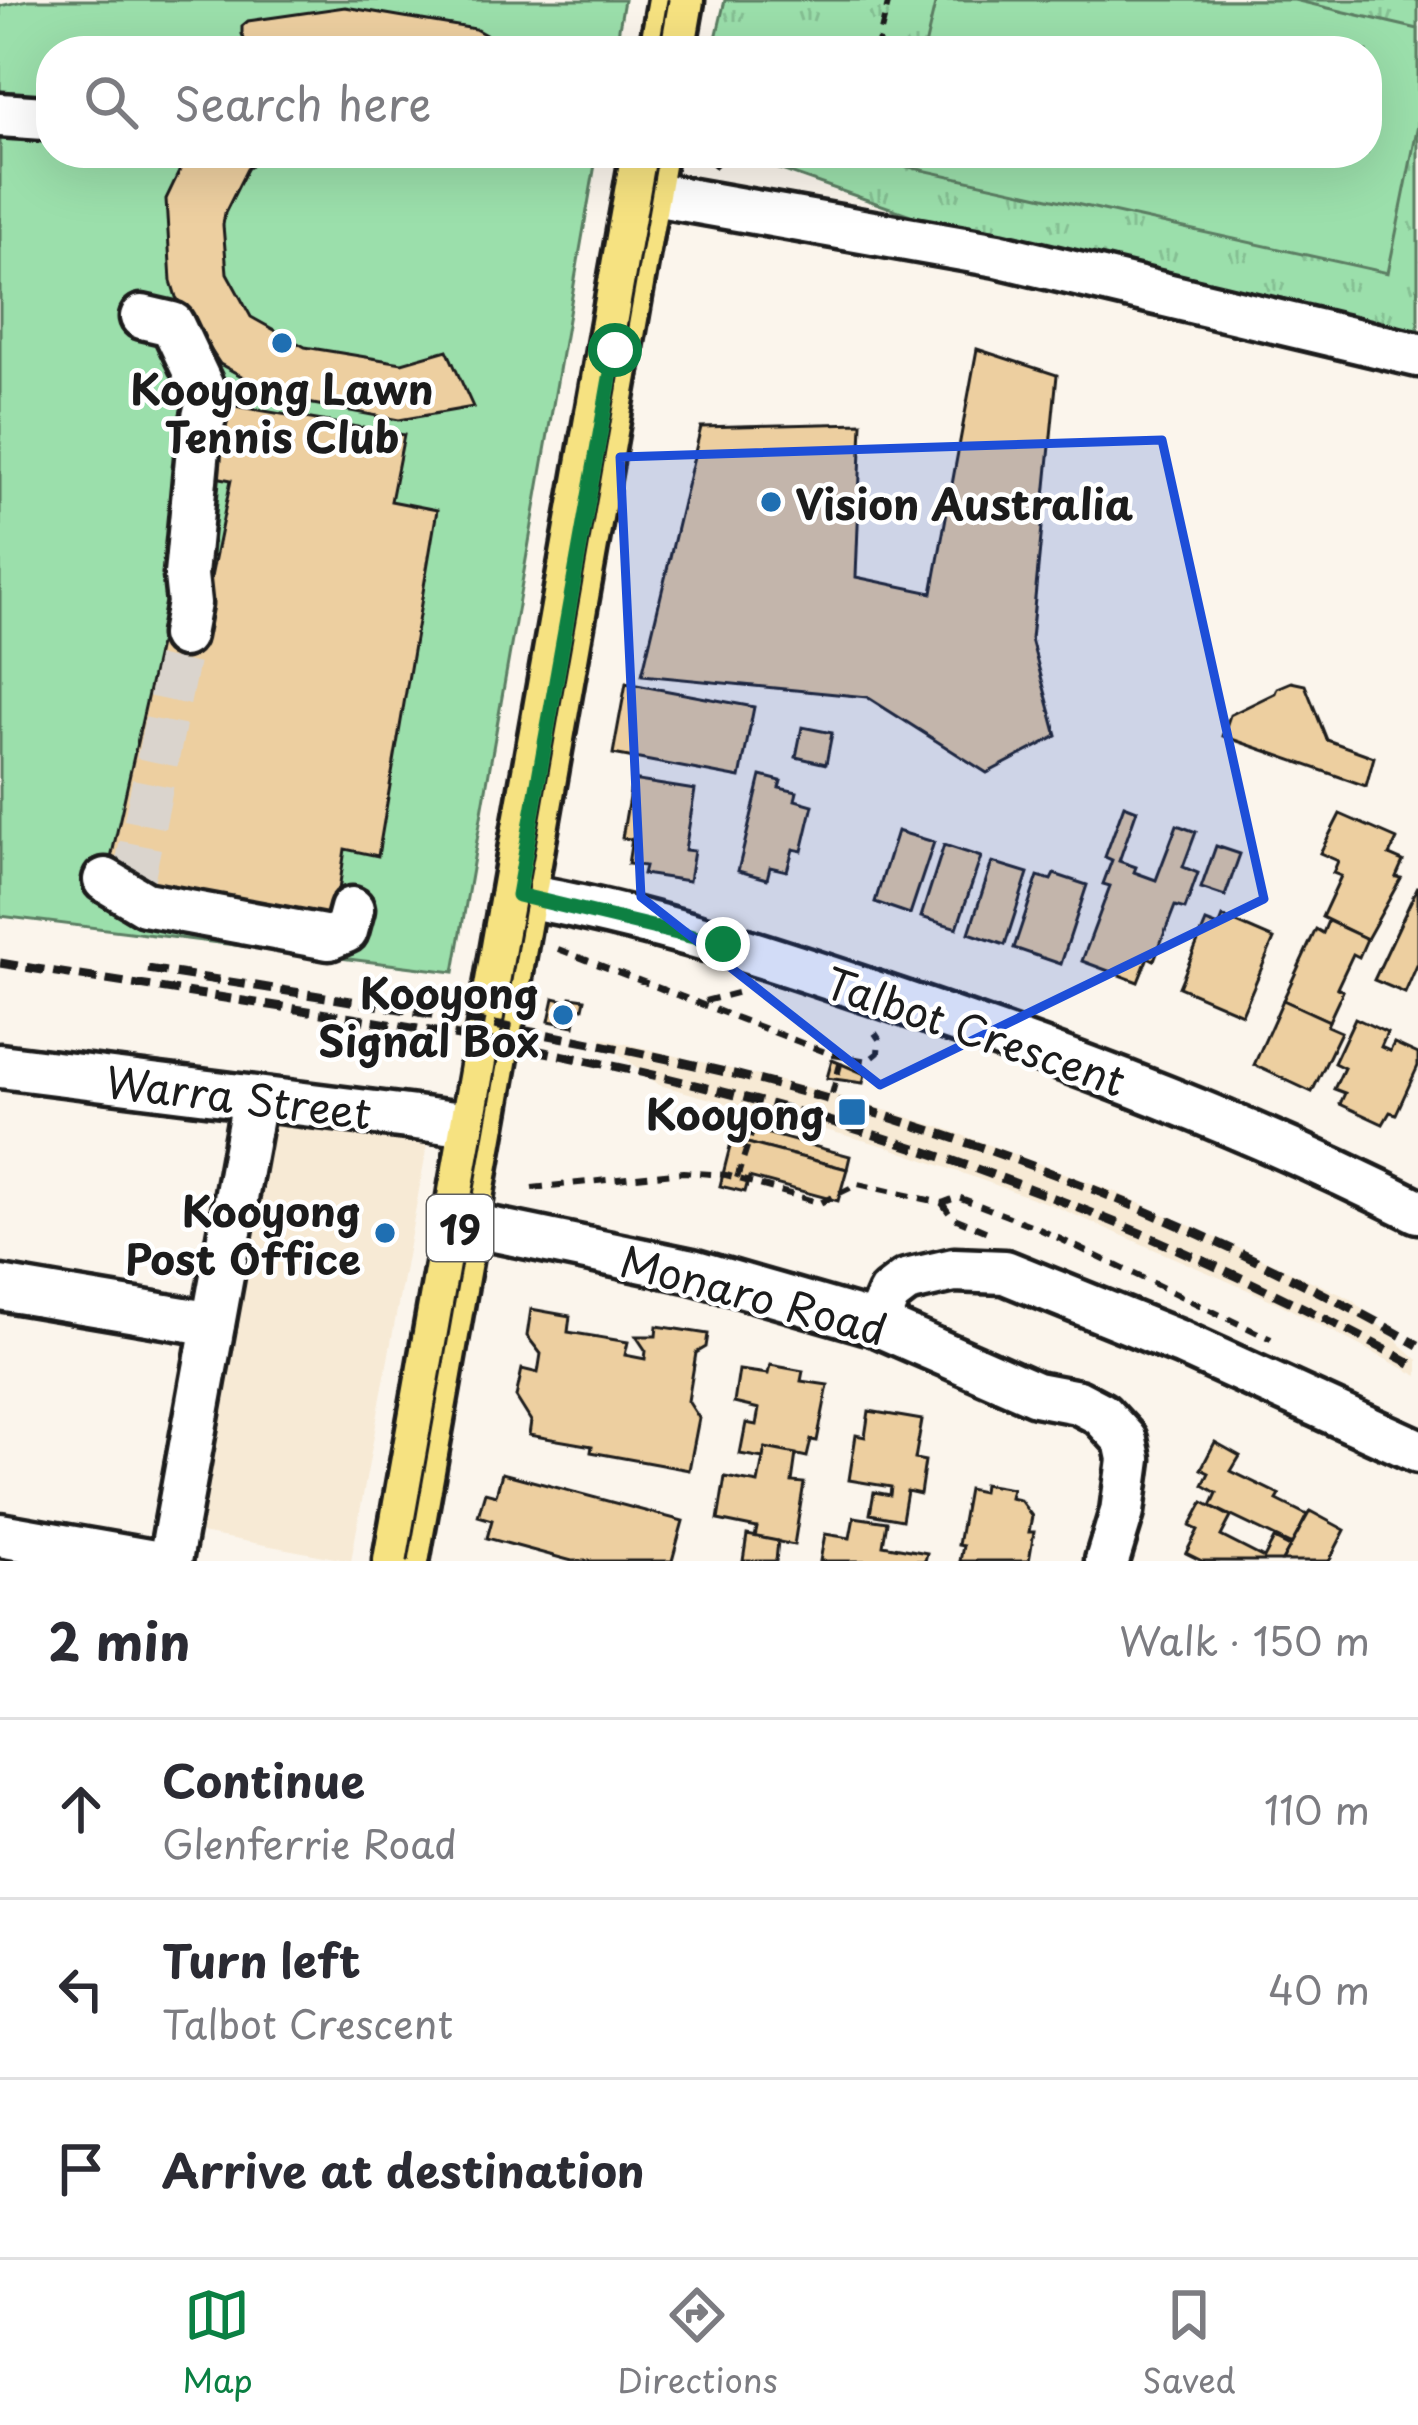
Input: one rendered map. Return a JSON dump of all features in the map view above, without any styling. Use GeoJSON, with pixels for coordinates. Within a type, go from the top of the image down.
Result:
{"type":"FeatureCollection","features":[{"type":"Feature","properties":{"kind":"main road"},"geometry":{"type":"LineString","coordinates":[[670,36],[676,0]]}},
{"type":"Feature","properties":{"kind":"main road","name":"19"},"geometry":{"type":"LineString","coordinates":[[401,1561],[646,172]]}},
{"type":"Feature","properties":{"kind":"street"},"geometry":{"type":"LineString","coordinates":[[0,115],[36,117]]}},
{"type":"Feature","properties":{"kind":"street"},"geometry":{"type":"LineString","coordinates":[[646,172],[1418,355]]}},
{"type":"Feature","properties":{"kind":"street"},"geometry":{"type":"LineString","coordinates":[[142,317],[172,324],[208,400],[199,438],[186,575],[189,603],[182,635]]}},
{"type":"Feature","properties":{"kind":"street"},"geometry":{"type":"LineString","coordinates":[[122,887],[145,904],[328,938],[346,931],[352,909]]}},
{"type":"Feature","properties":{"kind":"street","name":"Talbot Crescent"},"geometry":{"type":"LineString","coordinates":[[518,895],[723,944],[1060,1055],[1315,1160],[1418,1211]]}},
{"type":"Feature","properties":{"kind":"street","name":"Warra Street"},"geometry":{"type":"LineString","coordinates":[[0,1066],[479,1126]]}},
{"type":"Feature","properties":{"kind":"street"},"geometry":{"type":"LineString","coordinates":[[170,1561],[254,1100]]}},
{"type":"Feature","properties":{"kind":"street","name":"Monaro Road"},"geometry":{"type":"LineString","coordinates":[[461,1223],[692,1271],[876,1324],[1036,1394],[1101,1449],[1106,1466],[1104,1561]]}},
{"type":"Feature","properties":{"kind":"street"},"geometry":{"type":"LineString","coordinates":[[876,1324],[889,1294],[907,1281],[954,1270],[1005,1272],[1181,1343],[1418,1450]]}},
{"type":"Feature","properties":{"kind":"street"},"geometry":{"type":"LineString","coordinates":[[0,1288],[213,1324]]}},
{"type":"Feature","properties":{"kind":"street"},"geometry":{"type":"LineString","coordinates":[[0,1535],[148,1561]]}},
{"type":"Feature","properties":{"kind":"path"},"geometry":{"type":"LineString","coordinates":[[880,36],[889,0]]}},
{"type":"Feature","properties":{"kind":"path"},"geometry":{"type":"LineString","coordinates":[[558,949],[842,1057],[868,1060],[878,1053],[879,1039],[863,1021]]}},
{"type":"Feature","properties":{"kind":"path"},"geometry":{"type":"LineString","coordinates":[[832,1094],[842,1057]]}},
{"type":"Feature","properties":{"kind":"path"},"geometry":{"type":"LineString","coordinates":[[532,1188],[654,1172],[737,1178],[758,1110]]}},
{"type":"Feature","properties":{"kind":"highlighted area"},"geometry":{"type":"Polygon","coordinates":[[[1162,440],[1264,899],[880,1085],[641,897],[620,457],[1162,440]]]}},
{"type":"Feature","properties":{"kind":"shaded area"},"geometry":{"type":"Polygon","coordinates":[[[598,1037],[826,1092],[946,1129],[1113,1191],[1351,1299],[1418,1360],[1418,1376],[1278,1303],[1052,1205],[885,1146],[659,1085],[598,1037]]]}},
{"type":"Feature","properties":{"kind":"shaded area"},"geometry":{"type":"Polygon","coordinates":[[[256,1076],[435,1103],[351,1561],[169,1527],[256,1076]]]}},
{"type":"Feature","properties":{"kind":"green space","name":"Kooyong Lawn Tennis Club"},"geometry":{"type":"Polygon","coordinates":[[[28,0],[624,0],[618,36],[36,36],[36,168],[594,168],[454,972],[0,916],[0,6],[28,0]]]}},
{"type":"Feature","properties":{"kind":"green space"},"geometry":{"type":"Polygon","coordinates":[[[725,0],[1418,0],[1418,338],[1002,247],[776,168],[1382,168],[1382,36],[717,36],[725,0]]]}},
{"type":"Feature","properties":{"kind":"green space"},"geometry":{"type":"Polygon","coordinates":[[[936,0],[1294,0],[1418,29],[1418,125],[1388,273],[913,168],[1382,168],[1382,36],[928,36],[936,0]]]}},
{"type":"Feature","properties":{"kind":"building"},"geometry":{"type":"Polygon","coordinates":[[[345,7],[475,29],[487,36],[243,36],[242,26],[248,21],[345,7]]]}},
{"type":"Feature","properties":{"kind":"building"},"geometry":{"type":"Polygon","coordinates":[[[181,168],[248,168],[223,225],[227,273],[251,317],[305,347],[402,363],[447,350],[473,407],[399,420],[281,398],[220,364],[176,297],[166,199],[181,168]]]}},
{"type":"Feature","properties":{"kind":"building","name":"Vision Australia"},"geometry":{"type":"Polygon","coordinates":[[[977,349],[1057,375],[1031,639],[1057,736],[987,773],[867,697],[642,675],[701,427],[862,423],[856,577],[932,593],[977,349]]]}},
{"type":"Feature","properties":{"kind":"building"},"geometry":{"type":"Polygon","coordinates":[[[229,405],[404,435],[391,501],[437,510],[378,856],[345,849],[334,924],[149,895],[108,872],[160,640],[200,631],[231,480],[216,477],[229,405]]]}},
{"type":"Feature","properties":{"kind":"building"},"geometry":{"type":"Polygon","coordinates":[[[1291,682],[1305,685],[1327,740],[1374,757],[1366,786],[1223,736],[1230,715],[1291,682]]]}},
{"type":"Feature","properties":{"kind":"building"},"geometry":{"type":"Polygon","coordinates":[[[626,683],[754,707],[740,778],[613,754],[626,683]]]}},
{"type":"Feature","properties":{"kind":"building"},"geometry":{"type":"Polygon","coordinates":[[[802,727],[832,733],[826,764],[796,757],[802,727]]]}},
{"type":"Feature","properties":{"kind":"building"},"geometry":{"type":"Polygon","coordinates":[[[761,776],[781,781],[779,788],[797,792],[795,800],[813,805],[802,851],[793,849],[787,871],[770,867],[767,879],[738,871],[761,776]]]}},
{"type":"Feature","properties":{"kind":"building"},"geometry":{"type":"Polygon","coordinates":[[[632,780],[695,790],[685,850],[694,851],[689,881],[643,874],[645,866],[628,864],[632,839],[622,838],[632,780]]]}},
{"type":"Feature","properties":{"kind":"building"},"geometry":{"type":"Polygon","coordinates":[[[1124,805],[1137,810],[1119,861],[1136,867],[1134,872],[1156,880],[1177,825],[1196,832],[1183,867],[1198,873],[1185,909],[1175,906],[1154,960],[1148,957],[1138,982],[1082,961],[1110,886],[1103,884],[1112,860],[1105,857],[1124,805]]]}},
{"type":"Feature","properties":{"kind":"building"},"geometry":{"type":"Polygon","coordinates":[[[1340,814],[1397,839],[1389,855],[1403,861],[1396,877],[1401,878],[1367,939],[1322,917],[1341,876],[1333,873],[1338,861],[1320,853],[1340,814]]]}},
{"type":"Feature","properties":{"kind":"building"},"geometry":{"type":"Polygon","coordinates":[[[897,831],[934,842],[910,914],[875,902],[897,831]]]}},
{"type":"Feature","properties":{"kind":"building"},"geometry":{"type":"Polygon","coordinates":[[[944,845],[981,857],[957,928],[921,917],[944,845]]]}},
{"type":"Feature","properties":{"kind":"building"},"geometry":{"type":"Polygon","coordinates":[[[1216,846],[1240,854],[1225,896],[1201,888],[1216,846]]]}},
{"type":"Feature","properties":{"kind":"building"},"geometry":{"type":"Polygon","coordinates":[[[992,862],[1028,873],[1005,945],[969,933],[992,862]]]}},
{"type":"Feature","properties":{"kind":"building"},"geometry":{"type":"Polygon","coordinates":[[[1054,874],[1087,885],[1061,964],[1014,948],[1038,876],[1051,880],[1054,874]]]}},
{"type":"Feature","properties":{"kind":"building"},"geometry":{"type":"Polygon","coordinates":[[[1418,886],[1418,963],[1405,993],[1374,980],[1418,886]]]}},
{"type":"Feature","properties":{"kind":"building"},"geometry":{"type":"Polygon","coordinates":[[[1223,917],[1274,939],[1242,1014],[1179,987],[1206,922],[1219,927],[1223,917]]]}},
{"type":"Feature","properties":{"kind":"building"},"geometry":{"type":"Polygon","coordinates":[[[1328,921],[1367,939],[1359,957],[1353,954],[1337,988],[1343,991],[1329,1021],[1283,1000],[1316,929],[1323,933],[1328,921]]]}},
{"type":"Feature","properties":{"kind":"building","name":"Kooyong Signal Box"},"geometry":{"type":"Polygon","coordinates":[[[571,997],[585,999],[583,1008],[577,1007],[574,1026],[549,1021],[554,998],[570,1002],[571,997]]]}},
{"type":"Feature","properties":{"kind":"building"},"geometry":{"type":"Polygon","coordinates":[[[1283,1000],[1329,1021],[1327,1026],[1341,1032],[1312,1092],[1254,1065],[1283,1000]]]}},
{"type":"Feature","properties":{"kind":"building"},"geometry":{"type":"Polygon","coordinates":[[[1355,1018],[1387,1033],[1381,1047],[1390,1051],[1394,1043],[1418,1054],[1418,1066],[1396,1114],[1390,1112],[1383,1124],[1340,1104],[1345,1093],[1334,1089],[1344,1068],[1334,1063],[1355,1018]]]}},
{"type":"Feature","properties":{"kind":"building"},"geometry":{"type":"Polygon","coordinates":[[[832,1060],[865,1074],[863,1083],[827,1078],[832,1060]]]}},
{"type":"Feature","properties":{"kind":"building"},"geometry":{"type":"Polygon","coordinates":[[[736,1125],[850,1156],[847,1169],[732,1139],[736,1125]]]}},
{"type":"Feature","properties":{"kind":"building"},"geometry":{"type":"Polygon","coordinates":[[[732,1139],[847,1169],[838,1201],[749,1177],[745,1192],[720,1186],[732,1139]]]}},
{"type":"Feature","properties":{"kind":"building"},"geometry":{"type":"Polygon","coordinates":[[[531,1309],[570,1316],[568,1332],[628,1342],[625,1355],[645,1359],[646,1351],[636,1336],[656,1336],[657,1326],[708,1334],[706,1347],[696,1353],[688,1401],[699,1418],[689,1470],[529,1435],[531,1421],[516,1397],[522,1369],[538,1373],[541,1354],[527,1336],[531,1309]]]}},
{"type":"Feature","properties":{"kind":"building"},"geometry":{"type":"Polygon","coordinates":[[[770,1365],[803,1371],[801,1381],[828,1385],[817,1441],[811,1440],[807,1457],[765,1448],[763,1458],[740,1454],[746,1423],[756,1425],[759,1409],[734,1403],[739,1370],[768,1374],[770,1365]]]}},
{"type":"Feature","properties":{"kind":"building"},"geometry":{"type":"Polygon","coordinates":[[[869,1411],[922,1420],[915,1459],[925,1461],[920,1494],[907,1491],[902,1520],[870,1514],[874,1492],[890,1495],[891,1487],[849,1480],[856,1435],[865,1437],[869,1411]]]}},
{"type":"Feature","properties":{"kind":"building"},"geometry":{"type":"Polygon","coordinates":[[[1215,1442],[1240,1456],[1231,1471],[1280,1495],[1277,1500],[1307,1515],[1292,1545],[1211,1506],[1217,1493],[1203,1485],[1209,1473],[1201,1469],[1215,1442]]]}},
{"type":"Feature","properties":{"kind":"building"},"geometry":{"type":"Polygon","coordinates":[[[765,1448],[796,1454],[792,1482],[804,1483],[794,1545],[755,1537],[757,1528],[718,1520],[725,1477],[758,1483],[765,1448]]]}},
{"type":"Feature","properties":{"kind":"building"},"geometry":{"type":"Polygon","coordinates":[[[502,1473],[683,1521],[672,1561],[572,1561],[487,1538],[492,1520],[478,1516],[485,1492],[496,1495],[502,1473]]]}},
{"type":"Feature","properties":{"kind":"building"},"geometry":{"type":"Polygon","coordinates":[[[983,1484],[1012,1489],[1010,1498],[1020,1500],[1032,1516],[1029,1561],[960,1561],[963,1546],[958,1545],[968,1489],[982,1492],[983,1484]]]}},
{"type":"Feature","properties":{"kind":"building"},"geometry":{"type":"Polygon","coordinates":[[[1203,1502],[1231,1517],[1221,1536],[1264,1558],[1274,1539],[1290,1547],[1282,1561],[1202,1561],[1186,1553],[1198,1530],[1190,1526],[1203,1502]]]}},
{"type":"Feature","properties":{"kind":"building"},"geometry":{"type":"Polygon","coordinates":[[[1310,1511],[1345,1530],[1329,1561],[1282,1561],[1310,1511]]]}},
{"type":"Feature","properties":{"kind":"building"},"geometry":{"type":"Polygon","coordinates":[[[854,1517],[887,1522],[883,1545],[927,1553],[925,1561],[820,1561],[825,1534],[850,1538],[854,1517]]]}},
{"type":"Feature","properties":{"kind":"building"},"geometry":{"type":"Polygon","coordinates":[[[747,1535],[778,1541],[776,1561],[743,1561],[747,1535]]]}},
{"type":"Feature","properties":{"kind":"tunnel"},"geometry":{"type":"LineString","coordinates":[[132,886],[183,635]]}},
{"type":"Feature","properties":{"kind":"tram line"},"geometry":{"type":"LineString","coordinates":[[662,36],[668,0]]}},
{"type":"Feature","properties":{"kind":"tram line"},"geometry":{"type":"LineString","coordinates":[[408,1561],[655,168]]}},
{"type":"Feature","properties":{"kind":"railway"},"geometry":{"type":"LineString","coordinates":[[0,963],[554,1054],[824,1119],[1084,1210],[1253,1284],[1418,1367]]}},
{"type":"Feature","properties":{"kind":"railway"},"geometry":{"type":"LineString","coordinates":[[148,969],[598,1044],[833,1101],[1006,1156],[1175,1223],[1418,1345]]}},
{"type":"Feature","properties":{"kind":"place","name":"Kooyong Lawn Tennis Club"},"geometry":{"type":"Point","coordinates":[282,343]}},
{"type":"Feature","properties":{"kind":"place","name":"Vision Australia"},"geometry":{"type":"Point","coordinates":[771,502]}},
{"type":"Feature","properties":{"kind":"place","name":"Kooyong Signal Box"},"geometry":{"type":"Point","coordinates":[563,1015]}},
{"type":"Feature","properties":{"kind":"place","name":"Kooyong"},"geometry":{"type":"Point","coordinates":[852,1112]}},
{"type":"Feature","properties":{"kind":"place","name":"Kooyong Post Office"},"geometry":{"type":"Point","coordinates":[385,1233]}},
{"type":"Feature","properties":{"kind":"route"},"geometry":{"type":"LineString","coordinates":[[615,350],[518,895],[723,944]]}}]}
